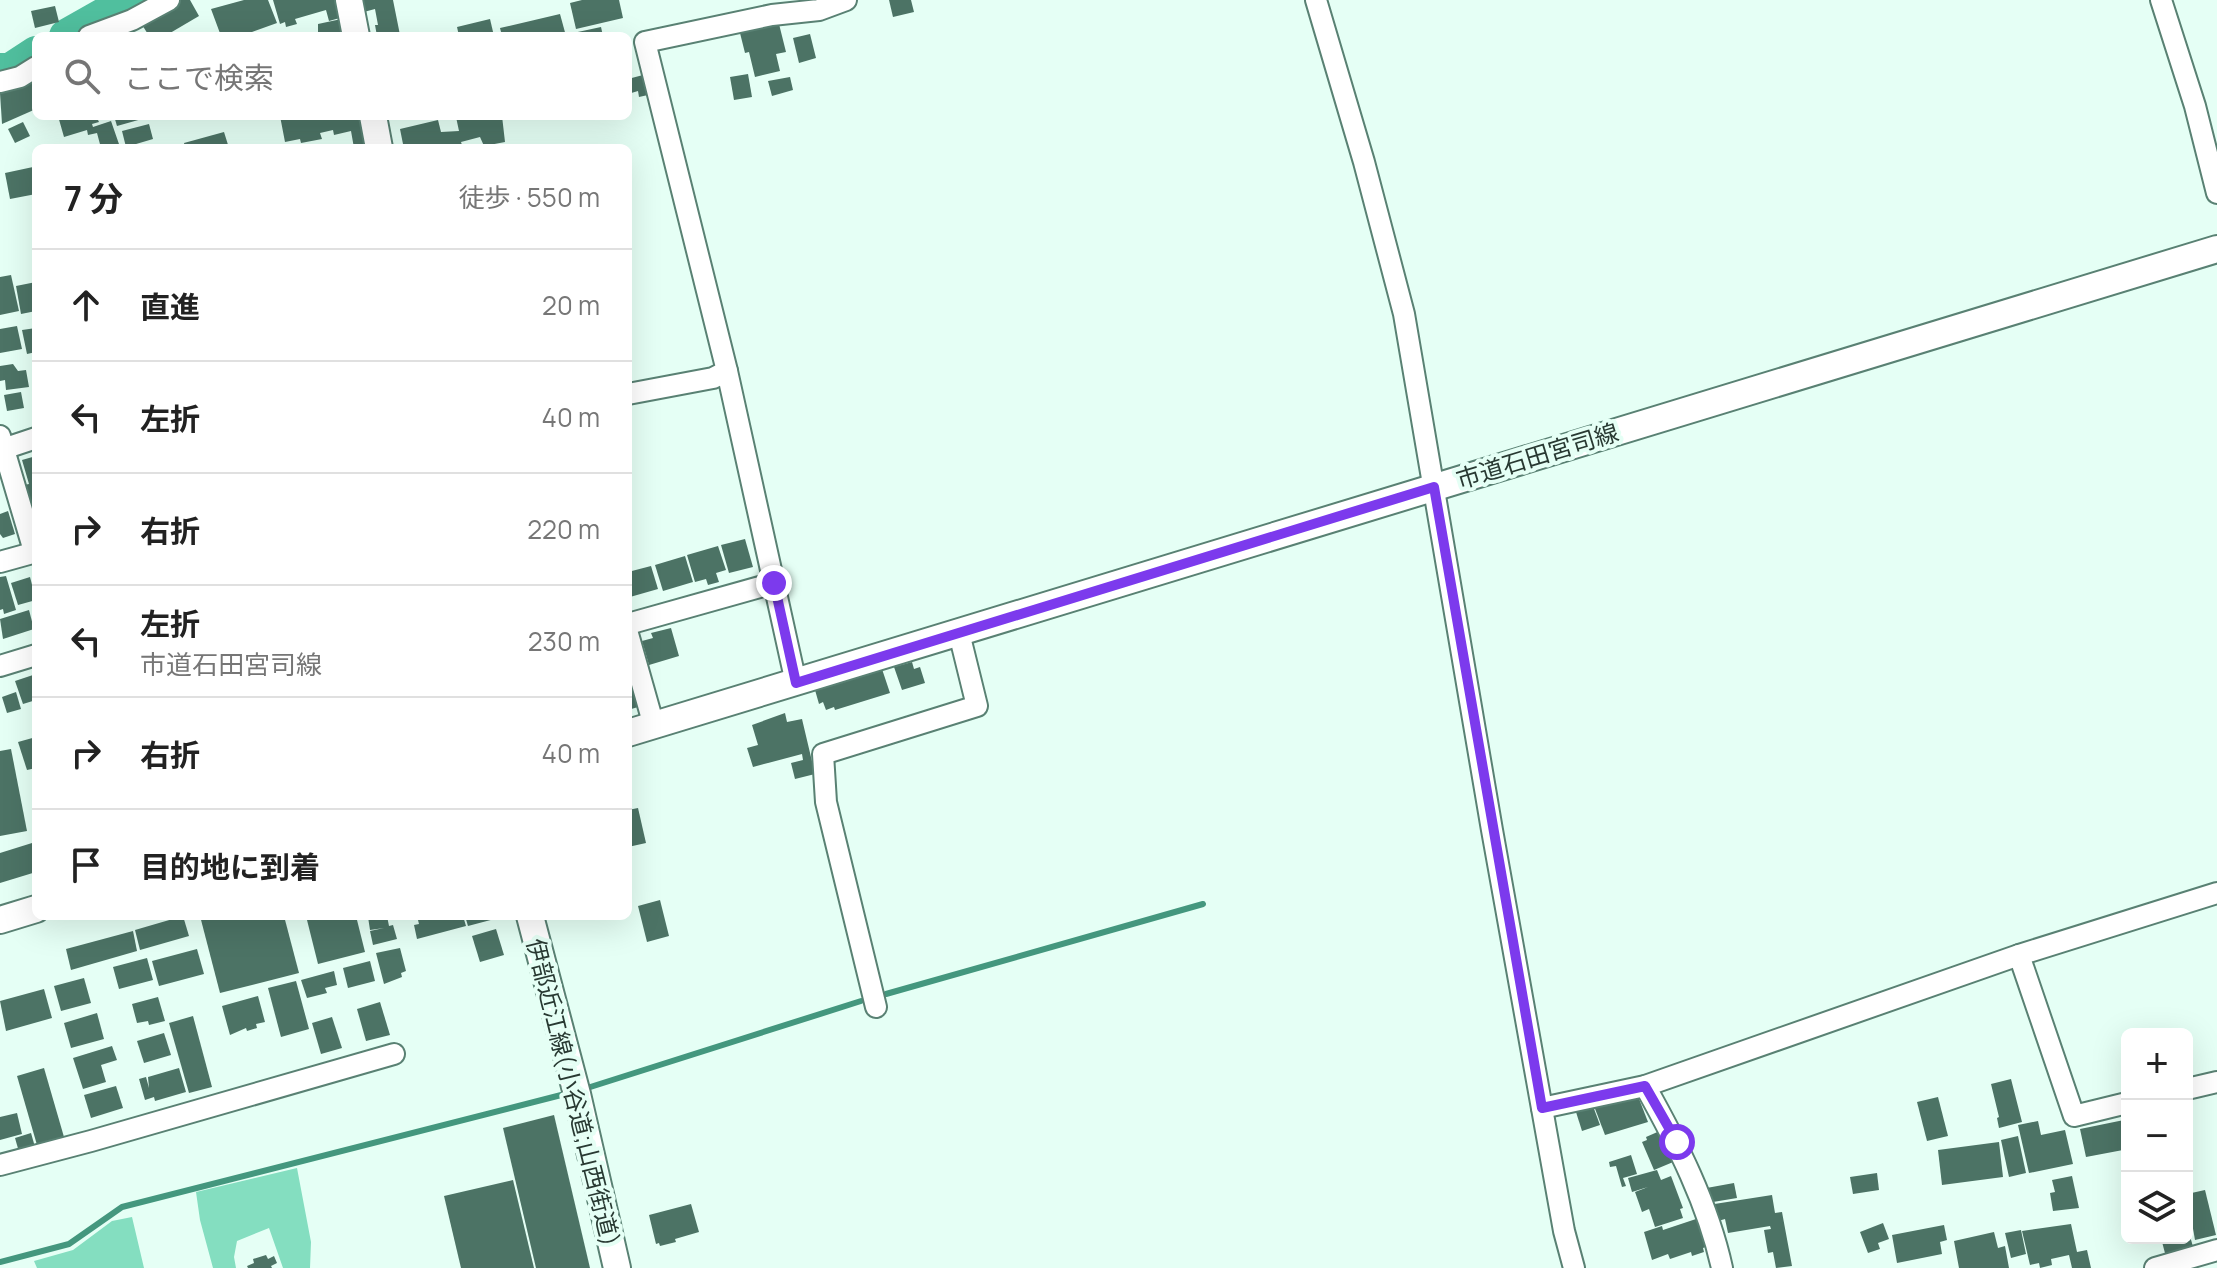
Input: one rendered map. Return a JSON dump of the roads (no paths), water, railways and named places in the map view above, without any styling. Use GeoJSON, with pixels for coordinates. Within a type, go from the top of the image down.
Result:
{"type":"FeatureCollection","features":[{"type":"Feature","properties":{"kind":"street"},"geometry":{"type":"LineString","coordinates":[[100,32],[132,20],[169,0]]}},
{"type":"Feature","properties":{"kind":"street"},"geometry":{"type":"LineString","coordinates":[[349,0],[355,32]]}},
{"type":"Feature","properties":{"kind":"street"},"geometry":{"type":"LineString","coordinates":[[796,683],[727,371],[645,42],[846,0]]}},
{"type":"Feature","properties":{"kind":"street"},"geometry":{"type":"LineString","coordinates":[[1316,0],[1364,162],[1404,314],[1542,1108],[1564,1231],[1574,1268]]}},
{"type":"Feature","properties":{"kind":"street"},"geometry":{"type":"LineString","coordinates":[[2161,0],[2195,106],[2217,193]]}},
{"type":"Feature","properties":{"kind":"street"},"geometry":{"type":"LineString","coordinates":[[0,82],[20,77],[32,70]]}},
{"type":"Feature","properties":{"kind":"street"},"geometry":{"type":"LineString","coordinates":[[374,120],[378,144]]}},
{"type":"Feature","properties":{"kind":"street","name":"市道石田宮司線"},"geometry":{"type":"LineString","coordinates":[[632,732],[2217,249]]}},
{"type":"Feature","properties":{"kind":"street"},"geometry":{"type":"LineString","coordinates":[[632,393],[713,378],[727,371]]}},
{"type":"Feature","properties":{"kind":"street"},"geometry":{"type":"LineString","coordinates":[[32,439],[1,445],[32,543]]}},
{"type":"Feature","properties":{"kind":"street"},"geometry":{"type":"LineString","coordinates":[[0,562],[32,553]]}},
{"type":"Feature","properties":{"kind":"street"},"geometry":{"type":"LineString","coordinates":[[632,623],[774,583]]}},
{"type":"Feature","properties":{"kind":"street"},"geometry":{"type":"LineString","coordinates":[[876,1007],[826,802],[823,754],[977,706],[959,633]]}},
{"type":"Feature","properties":{"kind":"street"},"geometry":{"type":"LineString","coordinates":[[632,648],[654,726]]}},
{"type":"Feature","properties":{"kind":"street"},"geometry":{"type":"LineString","coordinates":[[0,666],[32,656]]}},
{"type":"Feature","properties":{"kind":"street"},"geometry":{"type":"LineString","coordinates":[[1542,1108],[1645,1086],[2019,955],[2217,893]]}},
{"type":"Feature","properties":{"kind":"street"},"geometry":{"type":"LineString","coordinates":[[0,920],[32,910]]}},
{"type":"Feature","properties":{"kind":"street","name":"伊部近江線(小谷道;山西街道)"},"geometry":{"type":"LineString","coordinates":[[531,920],[577,1094],[617,1268]]}},
{"type":"Feature","properties":{"kind":"street"},"geometry":{"type":"LineString","coordinates":[[2019,955],[2074,1116],[2121,1104]]}},
{"type":"Feature","properties":{"kind":"street"},"geometry":{"type":"LineString","coordinates":[[0,1165],[394,1054]]}},
{"type":"Feature","properties":{"kind":"street"},"geometry":{"type":"LineString","coordinates":[[2193,1088],[2217,1082]]}},
{"type":"Feature","properties":{"kind":"street"},"geometry":{"type":"LineString","coordinates":[[1645,1086],[1677,1142],[1717,1246],[1722,1268]]}},
{"type":"Feature","properties":{"kind":"street"},"geometry":{"type":"LineString","coordinates":[[2155,1268],[2217,1250]]}},
{"type":"Feature","properties":{"kind":"waterway"},"geometry":{"type":"LineString","coordinates":[[73,32],[105,14],[118,14],[148,0]]}},
{"type":"Feature","properties":{"kind":"waterway"},"geometry":{"type":"LineString","coordinates":[[0,70],[10,70],[32,56]]}},
{"type":"Feature","properties":{"kind":"waterway"},"geometry":{"type":"LineString","coordinates":[[886,994],[1203,904]]}},
{"type":"Feature","properties":{"kind":"waterway"},"geometry":{"type":"LineString","coordinates":[[584,1089],[861,1001]]}},
{"type":"Feature","properties":{"kind":"waterway"},"geometry":{"type":"LineString","coordinates":[[0,1262],[69,1244],[122,1207],[569,1093]]}}]}
